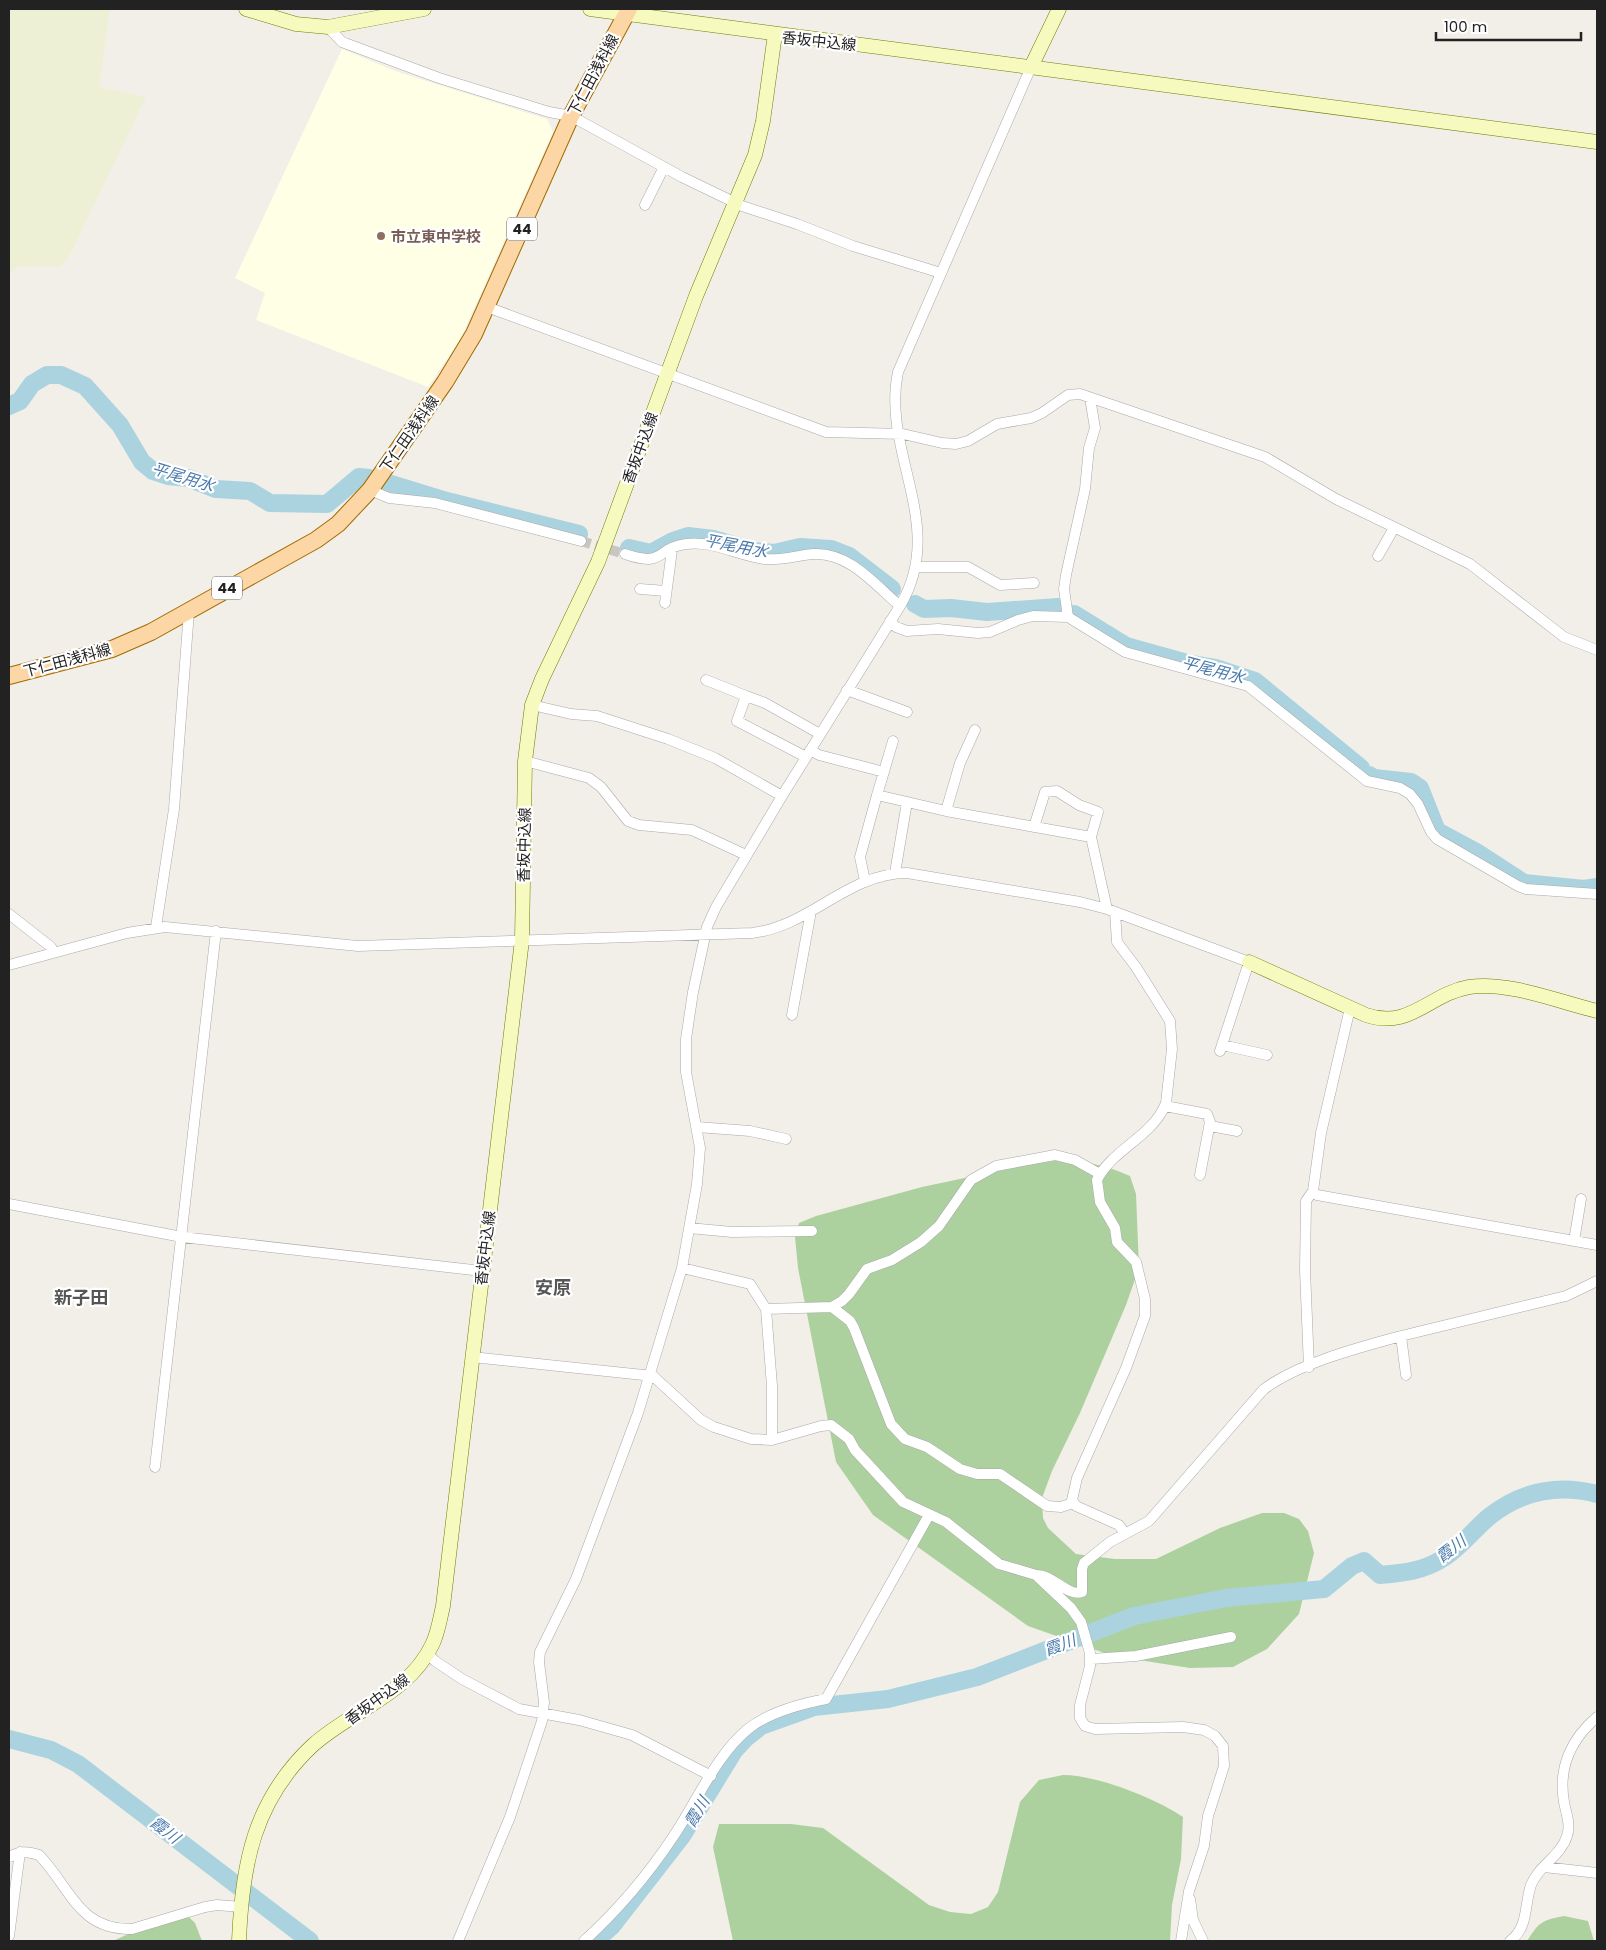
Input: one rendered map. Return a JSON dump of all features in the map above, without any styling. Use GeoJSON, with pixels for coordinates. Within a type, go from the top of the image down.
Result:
{"type":"FeatureCollection","features":[{"type":"Feature","properties":{"kind":"main road"},"geometry":{"type":"LineString","coordinates":[[246,9],[296,24],[328,27],[424,9]]}},
{"type":"Feature","properties":{"kind":"main road"},"geometry":{"type":"LineString","coordinates":[[590,9],[628,11],[776,34]]}},
{"type":"Feature","properties":{"kind":"main road"},"geometry":{"type":"LineString","coordinates":[[1031,67],[1059,9]]}},
{"type":"Feature","properties":{"kind":"main road","name":"下仁田浅科線"},"geometry":{"type":"LineString","coordinates":[[9,676],[121,645],[151,632],[316,540],[338,524],[370,490],[460,358],[486,307],[571,116],[628,11]]}},
{"type":"Feature","properties":{"kind":"main road","name":"香坂中込線"},"geometry":{"type":"LineString","coordinates":[[239,1941],[244,1878],[252,1840],[264,1811],[287,1773],[327,1734],[402,1684],[428,1653],[437,1633],[443,1606],[522,940],[525,761],[532,705],[542,679],[598,562],[667,373],[759,139],[776,34],[1597,142]]}},
{"type":"Feature","properties":{"kind":"main road"},"geometry":{"type":"LineString","coordinates":[[1249,962],[1376,1018],[1393,1020],[1410,1015],[1447,994],[1484,986],[1512,990],[1597,1011]]}},
{"type":"Feature","properties":{"kind":"street"},"geometry":{"type":"LineString","coordinates":[[328,27],[342,42],[439,78],[549,112],[571,116],[735,203],[853,246],[941,273]]}},
{"type":"Feature","properties":{"kind":"street"},"geometry":{"type":"LineString","coordinates":[[458,1941],[510,1817],[544,1712],[539,1662],[540,1652],[576,1579],[650,1376],[682,1268],[699,1165],[697,1127],[686,1072],[685,1047],[693,992],[705,934],[716,907],[746,855],[908,593],[917,567],[918,540],[900,435],[896,401],[898,372],[1031,67]]}},
{"type":"Feature","properties":{"kind":"street"},"geometry":{"type":"LineString","coordinates":[[645,205],[664,167]]}},
{"type":"Feature","properties":{"kind":"street"},"geometry":{"type":"LineString","coordinates":[[486,307],[819,430],[900,435],[956,444],[976,437],[997,424],[1031,418],[1073,393],[1090,398],[1265,457],[1336,499],[1470,564],[1564,637],[1597,650]]}},
{"type":"Feature","properties":{"kind":"street"},"geometry":{"type":"LineString","coordinates":[[1068,617],[1064,589],[1066,575],[1084,494],[1089,448],[1095,428],[1090,398]]}},
{"type":"Feature","properties":{"kind":"street"},"geometry":{"type":"LineString","coordinates":[[370,490],[389,498],[435,503],[581,541]]}},
{"type":"Feature","properties":{"kind":"street"},"geometry":{"type":"LineString","coordinates":[[1378,556],[1394,528]]}},
{"type":"Feature","properties":{"kind":"street"},"geometry":{"type":"LineString","coordinates":[[625,554],[648,560],[687,544],[709,546],[765,559],[809,554],[834,556],[853,566],[900,606]]}},
{"type":"Feature","properties":{"kind":"street"},"geometry":{"type":"LineString","coordinates":[[665,603],[672,550]]}},
{"type":"Feature","properties":{"kind":"street"},"geometry":{"type":"LineString","coordinates":[[917,567],[968,567],[1000,585],[1034,583]]}},
{"type":"Feature","properties":{"kind":"street"},"geometry":{"type":"LineString","coordinates":[[640,589],[666,591]]}},
{"type":"Feature","properties":{"kind":"street"},"geometry":{"type":"LineString","coordinates":[[156,927],[174,809],[188,611]]}},
{"type":"Feature","properties":{"kind":"street"},"geometry":{"type":"LineString","coordinates":[[890,621],[896,626],[907,630],[938,629],[990,632],[1033,616],[1068,617],[1125,652],[1248,686],[1367,781],[1400,788],[1410,794],[1418,804],[1431,832],[1437,839],[1518,886],[1561,892],[1597,894]]}},
{"type":"Feature","properties":{"kind":"street"},"geometry":{"type":"LineString","coordinates":[[706,680],[764,703],[820,734]]}},
{"type":"Feature","properties":{"kind":"street"},"geometry":{"type":"LineString","coordinates":[[847,690],[907,712]]}},
{"type":"Feature","properties":{"kind":"street"},"geometry":{"type":"LineString","coordinates":[[746,696],[737,721],[808,754],[819,755],[884,772]]}},
{"type":"Feature","properties":{"kind":"street"},"geometry":{"type":"LineString","coordinates":[[532,705],[571,714],[597,716],[668,739],[715,758],[782,796]]}},
{"type":"Feature","properties":{"kind":"street"},"geometry":{"type":"LineString","coordinates":[[946,811],[960,763],[975,730]]}},
{"type":"Feature","properties":{"kind":"street"},"geometry":{"type":"LineString","coordinates":[[865,881],[860,857],[893,741]]}},
{"type":"Feature","properties":{"kind":"street"},"geometry":{"type":"LineString","coordinates":[[525,761],[589,778],[601,787],[628,821],[640,825],[692,830],[746,855]]}},
{"type":"Feature","properties":{"kind":"street"},"geometry":{"type":"LineString","coordinates":[[1034,827],[1045,792],[1057,791],[1079,805],[1098,812],[1091,837],[1111,911],[1117,942],[1136,967],[1170,1021],[1172,1049],[1165,1106],[1152,1125],[1111,1162],[1096,1180],[1100,1202],[1115,1228],[1117,1242],[1136,1262],[1145,1299],[1145,1316],[1126,1368],[1077,1478],[1072,1492],[1073,1503]]}},
{"type":"Feature","properties":{"kind":"street"},"geometry":{"type":"LineString","coordinates":[[877,795],[946,811],[1091,837]]}},
{"type":"Feature","properties":{"kind":"street"},"geometry":{"type":"LineString","coordinates":[[895,873],[907,802]]}},
{"type":"Feature","properties":{"kind":"street"},"geometry":{"type":"LineString","coordinates":[[9,964],[156,927],[216,931],[358,946],[769,931],[811,911],[865,881],[895,873],[929,875],[1080,902],[1111,911],[1249,962],[1221,1048],[1267,1054]]}},
{"type":"Feature","properties":{"kind":"street"},"geometry":{"type":"LineString","coordinates":[[792,1014],[811,911]]}},
{"type":"Feature","properties":{"kind":"street"},"geometry":{"type":"LineString","coordinates":[[9,914],[54,952]]}},
{"type":"Feature","properties":{"kind":"street"},"geometry":{"type":"LineString","coordinates":[[155,1467],[216,931]]}},
{"type":"Feature","properties":{"kind":"street"},"geometry":{"type":"LineString","coordinates":[[1309,1367],[1304,1270],[1306,1201],[1313,1191],[1321,1133],[1350,1008]]}},
{"type":"Feature","properties":{"kind":"street"},"geometry":{"type":"LineString","coordinates":[[1165,1106],[1207,1114],[1210,1126],[1200,1175]]}},
{"type":"Feature","properties":{"kind":"street"},"geometry":{"type":"LineString","coordinates":[[1210,1126],[1237,1131]]}},
{"type":"Feature","properties":{"kind":"street"},"geometry":{"type":"LineString","coordinates":[[697,1127],[750,1131],[786,1139]]}},
{"type":"Feature","properties":{"kind":"street"},"geometry":{"type":"LineString","coordinates":[[766,1309],[832,1306],[849,1294],[867,1268],[892,1260],[921,1242],[938,1226],[971,1180],[980,1173],[1008,1163],[1023,1162],[1055,1155],[1074,1160],[1100,1174]]}},
{"type":"Feature","properties":{"kind":"street"},"geometry":{"type":"LineString","coordinates":[[1313,1191],[1317,1195],[1357,1203],[1597,1245]]}},
{"type":"Feature","properties":{"kind":"street"},"geometry":{"type":"LineString","coordinates":[[1574,1241],[1581,1199]]}},
{"type":"Feature","properties":{"kind":"street"},"geometry":{"type":"LineString","coordinates":[[9,1204],[182,1237],[482,1271]]}},
{"type":"Feature","properties":{"kind":"street"},"geometry":{"type":"LineString","coordinates":[[689,1228],[732,1232],[812,1231]]}},
{"type":"Feature","properties":{"kind":"street"},"geometry":{"type":"LineString","coordinates":[[682,1268],[750,1284],[766,1309],[772,1386],[772,1440]]}},
{"type":"Feature","properties":{"kind":"street"},"geometry":{"type":"LineString","coordinates":[[472,1357],[650,1376],[655,1378],[691,1412],[714,1427],[751,1439],[772,1440],[831,1425],[849,1439],[855,1450],[903,1502],[946,1522],[999,1564],[1036,1575],[1048,1576],[1073,1592],[1082,1592],[1082,1569],[1084,1563],[1110,1542],[1149,1521],[1263,1390],[1276,1381],[1351,1350],[1566,1296],[1597,1281]]}},
{"type":"Feature","properties":{"kind":"street"},"geometry":{"type":"LineString","coordinates":[[832,1306],[850,1321],[854,1328],[891,1424],[905,1439],[927,1447],[960,1469],[977,1474],[1000,1474],[1047,1506],[1061,1507],[1073,1503],[1119,1526],[1125,1534]]}},
{"type":"Feature","properties":{"kind":"street"},"geometry":{"type":"LineString","coordinates":[[1401,1336],[1406,1374]]}},
{"type":"Feature","properties":{"kind":"street"},"geometry":{"type":"LineString","coordinates":[[584,1941],[619,1908],[636,1887],[672,1838],[711,1776],[737,1740],[757,1722],[826,1698],[929,1515]]}},
{"type":"Feature","properties":{"kind":"street"},"geometry":{"type":"LineString","coordinates":[[1036,1575],[1071,1608],[1084,1629],[1091,1659],[1080,1706],[1080,1718],[1085,1726],[1095,1729],[1183,1727],[1204,1730],[1215,1736],[1223,1746],[1225,1758],[1222,1776],[1208,1816],[1204,1846],[1189,1891],[1181,1941]]}},
{"type":"Feature","properties":{"kind":"street"},"geometry":{"type":"LineString","coordinates":[[1091,1659],[1136,1656],[1231,1637]]}},
{"type":"Feature","properties":{"kind":"street"},"geometry":{"type":"LineString","coordinates":[[428,1653],[435,1661],[490,1695],[519,1709],[544,1712],[632,1735],[711,1776]]}},
{"type":"Feature","properties":{"kind":"street"},"geometry":{"type":"LineString","coordinates":[[1510,1941],[1523,1927],[1530,1887],[1563,1845],[1567,1836],[1569,1828],[1562,1784],[1569,1750],[1578,1737],[1597,1717]]}},
{"type":"Feature","properties":{"kind":"street"},"geometry":{"type":"LineString","coordinates":[[9,1857],[28,1851],[39,1855],[86,1914],[101,1925],[132,1929],[205,1907],[241,1904]]}},
{"type":"Feature","properties":{"kind":"street"},"geometry":{"type":"LineString","coordinates":[[9,1936],[20,1852]]}},
{"type":"Feature","properties":{"kind":"street"},"geometry":{"type":"LineString","coordinates":[[1544,1867],[1597,1873]]}},
{"type":"Feature","properties":{"kind":"street"},"geometry":{"type":"LineString","coordinates":[[1189,1891],[1193,1920],[1203,1941]]}},
{"type":"Feature","properties":{"kind":"shaded area"},"geometry":{"type":"Polygon","coordinates":[[[9,9],[110,9],[99,87],[146,97],[69,257],[61,266],[18,267],[9,273],[9,9]]]}},
{"type":"Feature","properties":{"kind":"shaded area","name":"市立東中学校"},"geometry":{"type":"Polygon","coordinates":[[[342,49],[398,72],[547,119],[553,132],[460,340],[428,387],[256,320],[265,293],[235,278],[342,49]]]}},
{"type":"Feature","properties":{"kind":"green space"},"geometry":{"type":"Polygon","coordinates":[[[1054,1159],[1093,1164],[1130,1176],[1136,1194],[1139,1268],[1126,1305],[1080,1413],[1052,1471],[1042,1498],[1043,1518],[1048,1528],[1076,1554],[1115,1559],[1156,1559],[1220,1528],[1262,1513],[1284,1513],[1299,1519],[1308,1531],[1314,1553],[1299,1614],[1267,1649],[1233,1667],[1190,1668],[1113,1656],[1028,1626],[873,1515],[836,1462],[798,1268],[795,1237],[799,1223],[816,1216],[922,1187],[1054,1159]]]}},
{"type":"Feature","properties":{"kind":"green space"},"geometry":{"type":"Polygon","coordinates":[[[1063,1775],[1109,1783],[1142,1795],[1183,1817],[1181,1859],[1172,1905],[1170,1941],[733,1941],[713,1847],[719,1824],[791,1824],[823,1828],[929,1905],[950,1912],[971,1914],[988,1907],[998,1892],[1020,1802],[1039,1780],[1063,1775]]]}},
{"type":"Feature","properties":{"kind":"green space"},"geometry":{"type":"Polygon","coordinates":[[[186,1914],[195,1923],[202,1941],[113,1941],[163,1918],[186,1914]]]}},
{"type":"Feature","properties":{"kind":"green space"},"geometry":{"type":"Polygon","coordinates":[[[1564,1916],[1588,1921],[1594,1941],[1527,1941],[1542,1923],[1564,1916]]]}},
{"type":"Feature","properties":{"kind":"waterway","name":"平尾用水"},"geometry":{"type":"LineString","coordinates":[[9,406],[20,401],[32,384],[47,375],[61,375],[85,386],[120,425],[142,462],[153,471],[168,476],[188,478],[216,489],[250,491],[270,503],[327,504],[359,477],[369,478]]}},
{"type":"Feature","properties":{"kind":"waterway","name":"平尾用水"},"geometry":{"type":"LineString","coordinates":[[385,482],[447,501],[579,534]]}},
{"type":"Feature","properties":{"kind":"waterway","name":"平尾用水"},"geometry":{"type":"LineString","coordinates":[[629,548],[651,553],[673,541],[688,536],[713,539],[754,551],[774,553],[800,547],[831,549],[849,556],[892,589]]}},
{"type":"Feature","properties":{"kind":"waterway","name":"平尾用水"},"geometry":{"type":"LineString","coordinates":[[915,604],[924,609],[951,608],[987,612],[1058,607]]}},
{"type":"Feature","properties":{"kind":"waterway","name":"平尾用水"},"geometry":{"type":"LineString","coordinates":[[1074,614],[1126,646],[1187,663],[1216,668],[1255,681],[1361,768]]}},
{"type":"Feature","properties":{"kind":"waterway","name":"平尾用水"},"geometry":{"type":"LineString","coordinates":[[1369,775],[1374,778],[1411,782],[1420,788],[1437,831],[1478,853],[1524,883],[1584,889],[1597,887]]}},
{"type":"Feature","properties":{"kind":"waterway","name":"霞川"},"geometry":{"type":"LineString","coordinates":[[595,1941],[612,1926],[682,1836],[734,1751],[761,1726],[814,1707],[888,1699],[977,1677],[1134,1616],[1226,1598],[1324,1589],[1352,1566],[1364,1561],[1380,1575],[1422,1568],[1437,1562],[1451,1553],[1502,1507],[1528,1495],[1554,1490],[1583,1491],[1597,1494]]}},
{"type":"Feature","properties":{"kind":"waterway","name":"霞川"},"geometry":{"type":"LineString","coordinates":[[9,1739],[51,1750],[78,1764],[310,1941]]}},
{"type":"Feature","properties":{"kind":"tunnel"},"geometry":{"type":"LineString","coordinates":[[581,541],[625,554]]}},
{"type":"Feature","properties":{"kind":"place","name":"市立東中学校"},"geometry":{"type":"Point","coordinates":[381,236]}},
{"type":"Feature","properties":{"kind":"district","name":"安原"},"geometry":{"type":"Point","coordinates":[553,1287]}},
{"type":"Feature","properties":{"kind":"district","name":"新子田"},"geometry":{"type":"Point","coordinates":[81,1297]}}]}
